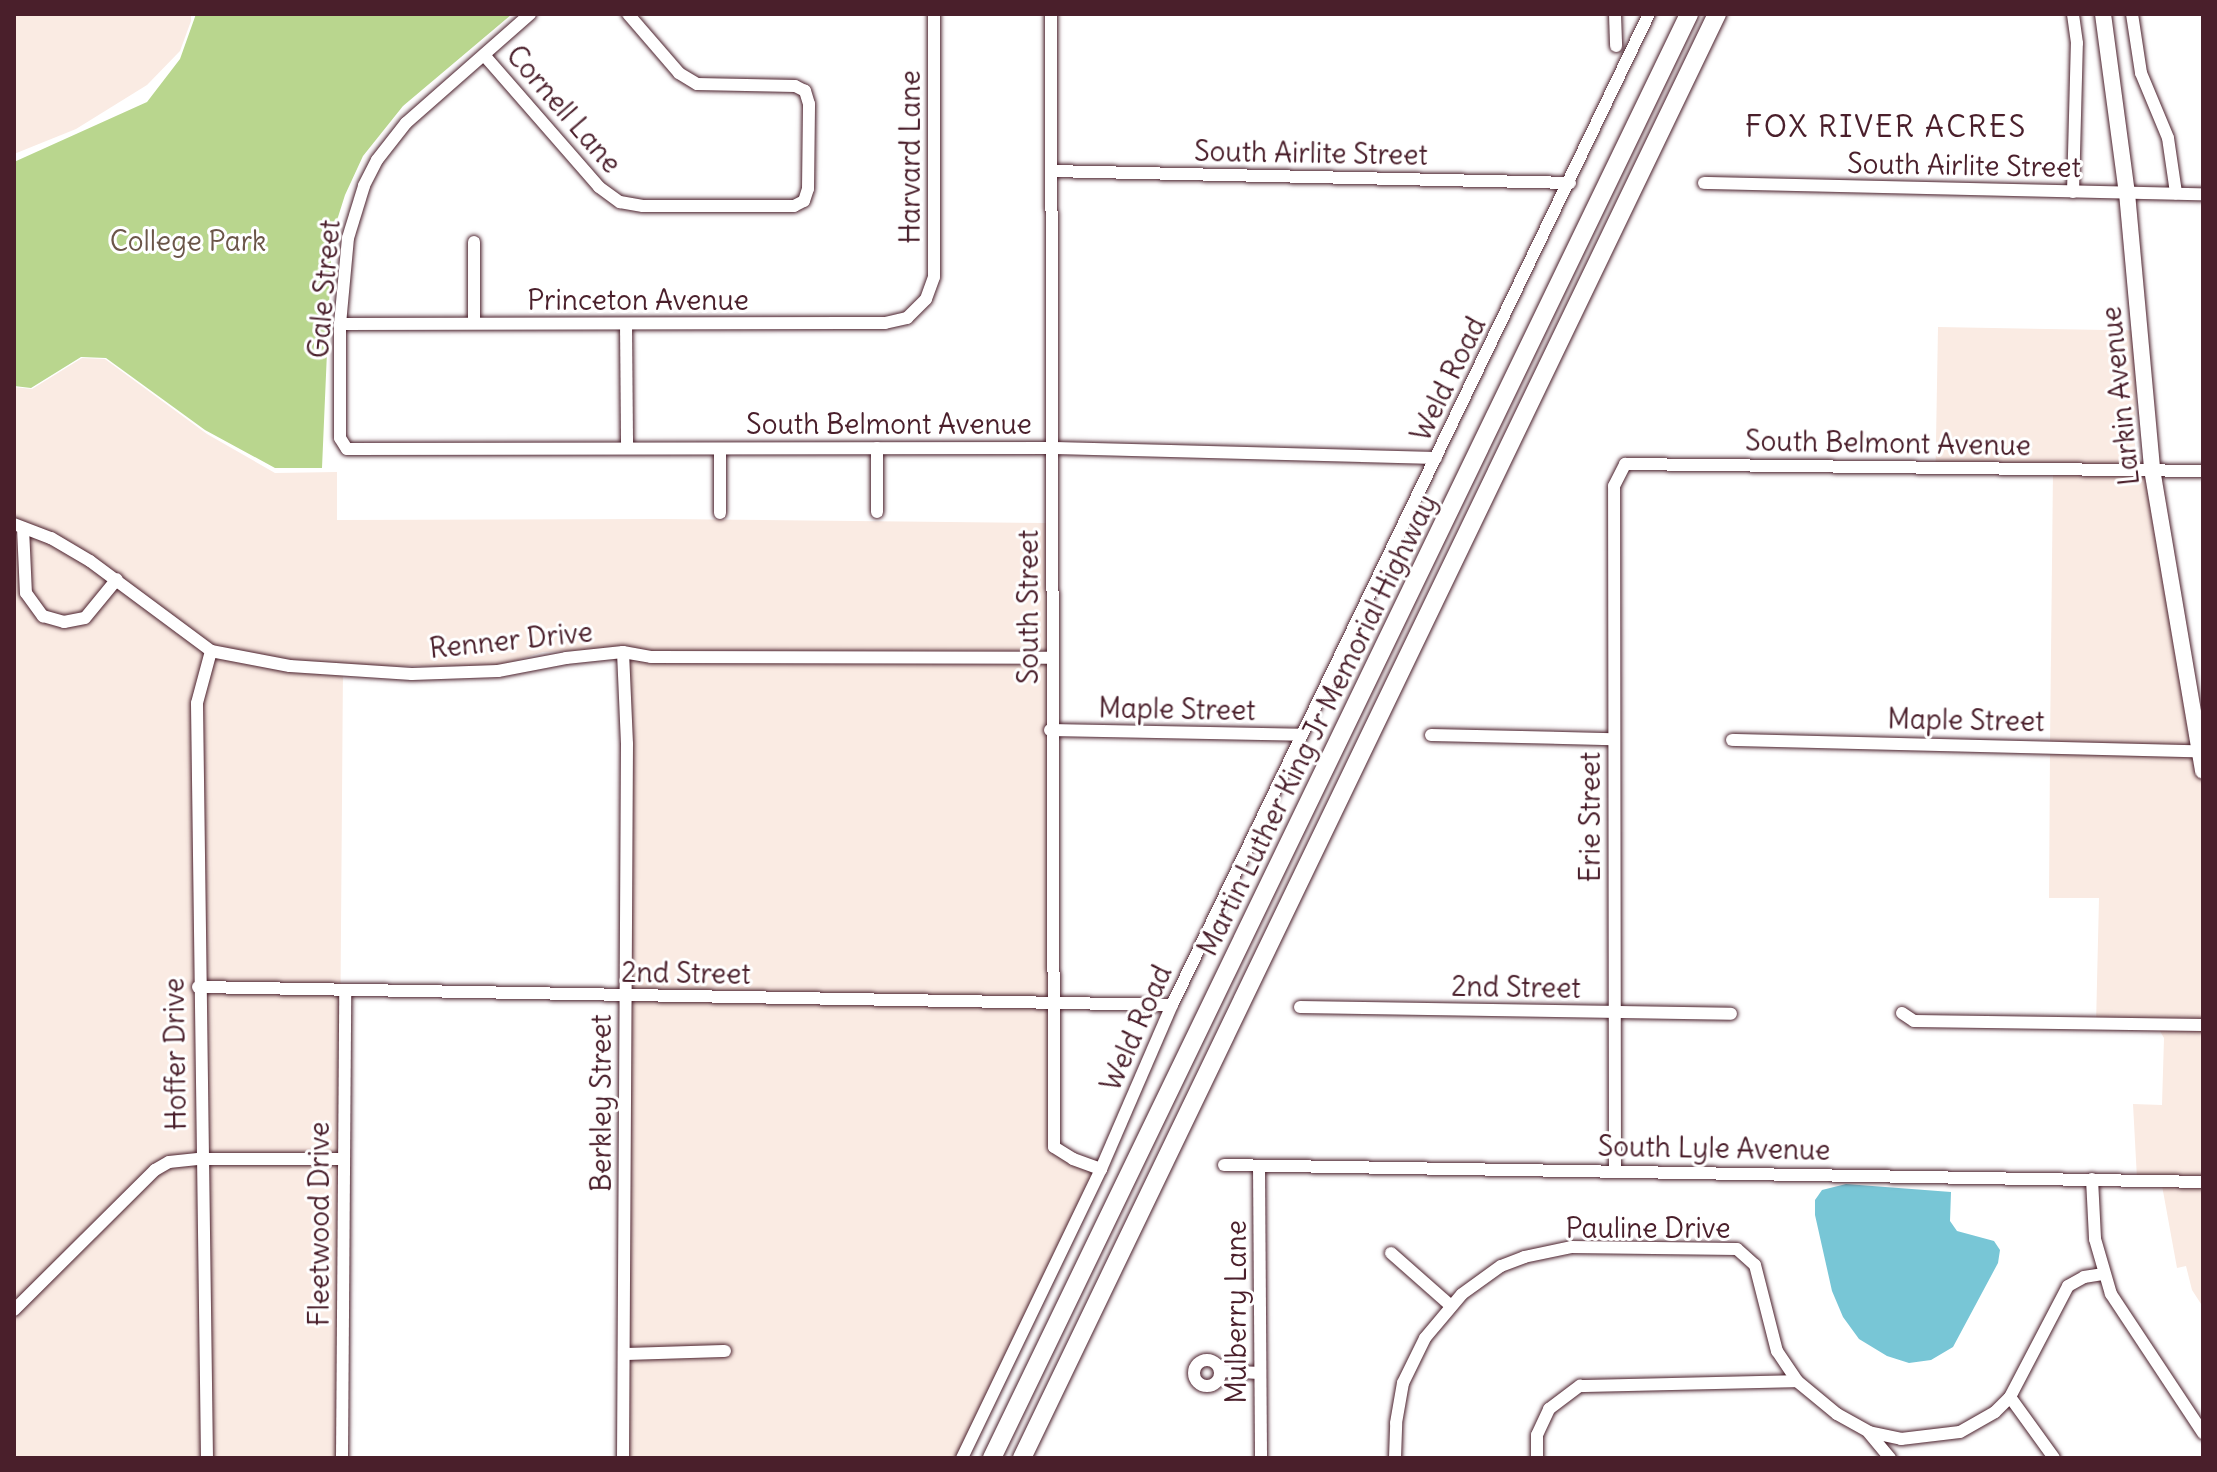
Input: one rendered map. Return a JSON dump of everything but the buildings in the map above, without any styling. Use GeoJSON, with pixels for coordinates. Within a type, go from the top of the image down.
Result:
{"type":"FeatureCollection","features":[{"type":"Feature","properties":{"kind":"highway","name":"Martin Luther King Jr Memorial Highway"},"geometry":{"type":"LineString","coordinates":[[992,1458],[1689,14]]}},
{"type":"Feature","properties":{"kind":"highway","name":"Martin Luther King Jr Memorial Highway"},"geometry":{"type":"LineString","coordinates":[[1022,1458],[1717,14]]}},
{"type":"Feature","properties":{"kind":"highway"},"geometry":{"type":"LineString","coordinates":[[1034,1458],[1069,1378],[1085,1329]]}},
{"type":"Feature","properties":{"kind":"main road","name":"Larkin Avenue"},"geometry":{"type":"LineString","coordinates":[[2103,14],[2127,193],[2152,469],[2203,771]]}},
{"type":"Feature","properties":{"kind":"street","name":"Gale Street"},"geometry":{"type":"LineString","coordinates":[[343,447],[340,324],[348,238],[354,211],[377,160],[406,123],[530,14]]}},
{"type":"Feature","properties":{"kind":"street","name":"Cornell Lane"},"geometry":{"type":"LineString","coordinates":[[484,55],[599,187],[630,205],[800,204],[808,189],[808,97],[800,88],[707,86],[685,78],[628,14]]}},
{"type":"Feature","properties":{"kind":"street","name":"Harvard Lane"},"geometry":{"type":"LineString","coordinates":[[926,299],[934,268],[934,14]]}},
{"type":"Feature","properties":{"kind":"street","name":"South Street"},"geometry":{"type":"LineString","coordinates":[[1051,14],[1055,448],[1050,730],[1054,1147],[1073,1159],[1101,1169]]}},
{"type":"Feature","properties":{"kind":"street"},"geometry":{"type":"LineString","coordinates":[[1615,14],[1616,46]]}},
{"type":"Feature","properties":{"kind":"street","name":"Weld Road"},"geometry":{"type":"LineString","coordinates":[[962,1458],[1101,1169],[1172,1005],[1649,14]]}},
{"type":"Feature","properties":{"kind":"street"},"geometry":{"type":"LineString","coordinates":[[2073,14],[2077,43],[2073,192]]}},
{"type":"Feature","properties":{"kind":"street"},"geometry":{"type":"LineString","coordinates":[[2132,14],[2141,73],[2168,138],[2176,193]]}},
{"type":"Feature","properties":{"kind":"street","name":"South Airlite Street"},"geometry":{"type":"LineString","coordinates":[[1051,171],[1570,183]]}},
{"type":"Feature","properties":{"kind":"street","name":"South Airlite Street"},"geometry":{"type":"LineString","coordinates":[[1704,183],[2203,194]]}},
{"type":"Feature","properties":{"kind":"street"},"geometry":{"type":"LineString","coordinates":[[474,242],[474,323]]}},
{"type":"Feature","properties":{"kind":"street","name":"Princeton Avenue"},"geometry":{"type":"LineString","coordinates":[[340,324],[885,323],[907,318],[926,299]]}},
{"type":"Feature","properties":{"kind":"street"},"geometry":{"type":"LineString","coordinates":[[626,324],[627,448]]}},
{"type":"Feature","properties":{"kind":"street","name":"South Belmont Avenue"},"geometry":{"type":"LineString","coordinates":[[343,447],[1055,448],[1436,458]]}},
{"type":"Feature","properties":{"kind":"street"},"geometry":{"type":"LineString","coordinates":[[877,448],[877,512]]}},
{"type":"Feature","properties":{"kind":"street"},"geometry":{"type":"LineString","coordinates":[[720,449],[720,513]]}},
{"type":"Feature","properties":{"kind":"street","name":"South Belmont Avenue"},"geometry":{"type":"LineString","coordinates":[[1625,464],[2203,471]]}},
{"type":"Feature","properties":{"kind":"street","name":"Erie Street"},"geometry":{"type":"LineString","coordinates":[[1615,1171],[1614,486],[1625,464]]}},
{"type":"Feature","properties":{"kind":"street"},"geometry":{"type":"LineString","coordinates":[[19,526],[26,593],[43,616],[64,622],[85,618],[117,579]]}},
{"type":"Feature","properties":{"kind":"street","name":"Renner Drive"},"geometry":{"type":"LineString","coordinates":[[19,526],[51,538],[117,579],[168,622],[211,651],[290,666],[412,674],[498,671],[566,658],[623,652],[661,657],[1052,658]]}},
{"type":"Feature","properties":{"kind":"street","name":"Hoffer Drive"},"geometry":{"type":"LineString","coordinates":[[207,1458],[200,1159],[197,703],[211,651]]}},
{"type":"Feature","properties":{"kind":"street","name":"Berkley Street"},"geometry":{"type":"LineString","coordinates":[[623,652],[627,744],[623,1458]]}},
{"type":"Feature","properties":{"kind":"street","name":"Maple Street"},"geometry":{"type":"LineString","coordinates":[[1050,730],[1302,735]]}},
{"type":"Feature","properties":{"kind":"street"},"geometry":{"type":"LineString","coordinates":[[1431,735],[1613,739]]}},
{"type":"Feature","properties":{"kind":"street","name":"Maple Street"},"geometry":{"type":"LineString","coordinates":[[1732,740],[2198,751]]}},
{"type":"Feature","properties":{"kind":"street","name":"2nd Street"},"geometry":{"type":"LineString","coordinates":[[198,987],[1172,1005]]}},
{"type":"Feature","properties":{"kind":"street","name":"Fleetwood Drive"},"geometry":{"type":"LineString","coordinates":[[342,1458],[345,990]]}},
{"type":"Feature","properties":{"kind":"street","name":"2nd Street"},"geometry":{"type":"LineString","coordinates":[[1300,1007],[1731,1014]]}},
{"type":"Feature","properties":{"kind":"street"},"geometry":{"type":"LineString","coordinates":[[1902,1013],[1914,1021],[2203,1025]]}},
{"type":"Feature","properties":{"kind":"street"},"geometry":{"type":"LineString","coordinates":[[14,1310],[155,1170],[169,1162],[200,1159],[344,1159]]}},
{"type":"Feature","properties":{"kind":"street","name":"South Lyle Avenue"},"geometry":{"type":"LineString","coordinates":[[1224,1165],[2203,1182]]}},
{"type":"Feature","properties":{"kind":"street","name":"Mulberry Lane"},"geometry":{"type":"LineString","coordinates":[[1259,1166],[1261,1458]]}},
{"type":"Feature","properties":{"kind":"street"},"geometry":{"type":"LineString","coordinates":[[2092,1179],[2095,1239],[2104,1274],[2121,1313],[2203,1433]]}},
{"type":"Feature","properties":{"kind":"street","name":"Pauline Drive"},"geometry":{"type":"LineString","coordinates":[[1395,1458],[1396,1423],[1403,1383],[1417,1351],[1450,1305],[1501,1266],[1571,1247],[1737,1249],[1755,1265],[1777,1351],[1797,1381],[1837,1414],[1869,1432],[1901,1439],[1947,1435],[1984,1421],[2010,1397],[2062,1294],[2076,1281],[2104,1274]]}},
{"type":"Feature","properties":{"kind":"street"},"geometry":{"type":"LineString","coordinates":[[1391,1253],[1450,1305]]}},
{"type":"Feature","properties":{"kind":"street"},"geometry":{"type":"LineString","coordinates":[[624,1354],[725,1351]]}},
{"type":"Feature","properties":{"kind":"street"},"geometry":{"type":"LineString","coordinates":[[1220,1371],[1260,1373]]}},
{"type":"Feature","properties":{"kind":"street"},"geometry":{"type":"LineString","coordinates":[[1537,1458],[1537,1435],[1549,1409],[1580,1386],[1797,1381]]}},
{"type":"Feature","properties":{"kind":"street"},"geometry":{"type":"LineString","coordinates":[[2010,1397],[2054,1458]]}},
{"type":"Feature","properties":{"kind":"street"},"geometry":{"type":"LineString","coordinates":[[1869,1432],[1890,1458]]}},
{"type":"Feature","properties":{"kind":"shaded area"},"geometry":{"type":"Polygon","coordinates":[[[14,14],[191,14],[191,21],[180,51],[147,85],[76,129],[14,154],[14,14]]]}},
{"type":"Feature","properties":{"kind":"shaded area"},"geometry":{"type":"Polygon","coordinates":[[[1938,327],[2137,330],[2135,468],[1936,465],[1938,327]]]}},
{"type":"Feature","properties":{"kind":"shaded area"},"geometry":{"type":"Polygon","coordinates":[[[82,358],[105,359],[207,434],[275,473],[337,472],[337,520],[1049,523],[1051,1150],[1095,1171],[957,1458],[625,1458],[629,649],[543,652],[498,666],[343,666],[337,1458],[14,1458],[14,387],[32,389],[82,358]]]}},
{"type":"Feature","properties":{"kind":"shaded area"},"geometry":{"type":"Polygon","coordinates":[[[2053,471],[2149,472],[2195,748],[2050,744],[2053,471]]]}},
{"type":"Feature","properties":{"kind":"shaded area"},"geometry":{"type":"Polygon","coordinates":[[[2050,749],[2196,753],[2203,785],[2203,1307],[2192,1290],[2186,1266],[2177,1268],[2161,1180],[2137,1179],[2133,1104],[2162,1105],[2164,1038],[2157,1026],[2096,1025],[2099,898],[2049,898],[2050,749]]]}},
{"type":"Feature","properties":{"kind":"green space","name":"College Park"},"geometry":{"type":"Polygon","coordinates":[[[196,14],[512,14],[403,106],[363,156],[345,195],[332,236],[322,468],[275,468],[205,430],[106,358],[81,357],[31,388],[14,386],[14,162],[147,102],[180,59],[196,14]]]}},
{"type":"Feature","properties":{"kind":"water"},"geometry":{"type":"Polygon","coordinates":[[[1846,1184],[1951,1192],[1950,1221],[1957,1231],[1994,1241],[2000,1250],[1998,1263],[1953,1347],[1931,1360],[1909,1363],[1887,1356],[1859,1339],[1843,1317],[1832,1291],[1815,1215],[1815,1200],[1822,1190],[1846,1184]]]}},
{"type":"Feature","properties":{"kind":"district","name":"FOX RIVER ACRES"},"geometry":{"type":"Point","coordinates":[1886,126]}}]}
